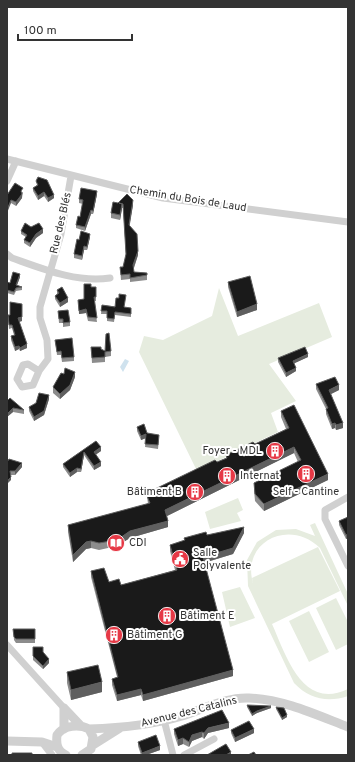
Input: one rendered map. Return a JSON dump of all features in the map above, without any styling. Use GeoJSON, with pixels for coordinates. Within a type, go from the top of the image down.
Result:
{"type":"FeatureCollection","features":[{"type":"Feature","properties":{"kind":"street","name":"Chemin du Bois de Laud"},"geometry":{"type":"LineString","coordinates":[[7,158],[71,176],[163,198],[348,222]]}},
{"type":"Feature","properties":{"kind":"street"},"geometry":{"type":"LineString","coordinates":[[7,181],[16,161]]}},
{"type":"Feature","properties":{"kind":"street","name":"Rue des Blés"},"geometry":{"type":"LineString","coordinates":[[39,371],[48,359],[47,340],[40,318],[40,307],[49,271],[61,234],[71,176]]}},
{"type":"Feature","properties":{"kind":"street"},"geometry":{"type":"LineString","coordinates":[[7,254],[49,271],[96,280],[110,278]]}},
{"type":"Feature","properties":{"kind":"street"},"geometry":{"type":"LineString","coordinates":[[348,497],[325,510],[325,519],[348,566]]}},
{"type":"Feature","properties":{"kind":"street"},"geometry":{"type":"LineString","coordinates":[[7,645],[64,708],[93,737],[93,745]]}},
{"type":"Feature","properties":{"kind":"street","name":"Avenue des Catalins"},"geometry":{"type":"LineString","coordinates":[[42,742],[60,732],[85,728],[122,728],[164,720],[227,700],[249,698],[297,708],[348,727]]}},
{"type":"Feature","properties":{"kind":"street"},"geometry":{"type":"LineString","coordinates":[[59,753],[60,732],[64,708]]}},
{"type":"Feature","properties":{"kind":"street"},"geometry":{"type":"LineString","coordinates":[[164,720],[172,755]]}},
{"type":"Feature","properties":{"kind":"street","name":"Avenue des Catalins"},"geometry":{"type":"LineString","coordinates":[[82,755],[91,749],[93,745],[122,728]]}},
{"type":"Feature","properties":{"kind":"street"},"geometry":{"type":"LineString","coordinates":[[184,755],[214,739]]}},
{"type":"Feature","properties":{"kind":"street"},"geometry":{"type":"LineString","coordinates":[[7,741],[42,742],[59,753]]}},
{"type":"Feature","properties":{"kind":"shaded area"},"geometry":{"type":"Polygon","coordinates":[[[219,288],[238,336],[319,303],[332,337],[269,364],[296,401],[271,413],[278,432],[197,471],[139,352],[144,336],[163,340],[212,316],[219,288]]]}},
{"type":"Feature","properties":{"kind":"shaded area"},"geometry":{"type":"Polygon","coordinates":[[[238,498],[243,510],[237,513],[241,521],[210,529],[205,512],[238,498]]]}},
{"type":"Feature","properties":{"kind":"shaded area"},"geometry":{"type":"Polygon","coordinates":[[[315,523],[348,594],[348,606],[320,548],[308,539],[295,535],[282,535],[270,539],[261,546],[254,556],[251,568],[252,578],[318,547],[340,591],[272,624],[290,664],[307,686],[319,692],[332,694],[348,689],[348,696],[333,699],[319,698],[306,693],[294,683],[248,586],[247,560],[257,542],[276,530],[296,529],[315,536],[310,525],[315,523]]]}},
{"type":"Feature","properties":{"kind":"shaded area"},"geometry":{"type":"Polygon","coordinates":[[[240,587],[255,618],[230,627],[222,592],[240,587]]]}},
{"type":"Feature","properties":{"kind":"shaded area"},"geometry":{"type":"Polygon","coordinates":[[[336,598],[348,622],[348,644],[336,650],[316,608],[336,598]]]}},
{"type":"Feature","properties":{"kind":"shaded area"},"geometry":{"type":"Polygon","coordinates":[[[309,611],[329,652],[309,662],[289,621],[309,611]]]}},
{"type":"Feature","properties":{"kind":"water"},"geometry":{"type":"Polygon","coordinates":[[[125,359],[129,361],[123,372],[120,367],[125,359]]]}},
{"type":"Feature","properties":{"kind":"building"},"geometry":{"type":"Polygon","coordinates":[[[38,177],[47,180],[54,195],[48,198],[44,192],[38,196],[33,188],[38,185],[36,181],[38,177]]]}},
{"type":"Feature","properties":{"kind":"building"},"geometry":{"type":"Polygon","coordinates":[[[15,183],[23,188],[21,191],[22,194],[16,202],[11,200],[7,210],[7,195],[15,183]]]}},
{"type":"Feature","properties":{"kind":"building"},"geometry":{"type":"Polygon","coordinates":[[[81,188],[97,191],[93,211],[91,210],[85,227],[76,225],[78,216],[80,217],[83,200],[79,199],[81,188]]]}},
{"type":"Feature","properties":{"kind":"building"},"geometry":{"type":"Polygon","coordinates":[[[127,194],[133,200],[129,225],[137,234],[138,251],[133,265],[134,272],[147,273],[147,275],[130,278],[130,274],[121,275],[120,267],[123,267],[126,254],[123,204],[119,203],[122,204],[120,215],[111,213],[113,202],[118,203],[127,194]]]}},
{"type":"Feature","properties":{"kind":"building"},"geometry":{"type":"Polygon","coordinates":[[[25,223],[31,227],[39,223],[43,229],[36,234],[30,243],[24,240],[27,235],[21,231],[25,223]]]}},
{"type":"Feature","properties":{"kind":"building"},"geometry":{"type":"Polygon","coordinates":[[[81,231],[90,234],[87,247],[84,246],[82,256],[74,254],[77,239],[79,240],[81,231]]]}},
{"type":"Feature","properties":{"kind":"building"},"geometry":{"type":"Polygon","coordinates":[[[13,272],[20,274],[16,285],[22,287],[16,288],[14,292],[7,290],[7,282],[10,283],[13,272]]]}},
{"type":"Feature","properties":{"kind":"building"},"geometry":{"type":"Polygon","coordinates":[[[250,276],[257,304],[237,312],[228,282],[250,276]]]}},
{"type":"Feature","properties":{"kind":"building"},"geometry":{"type":"Polygon","coordinates":[[[84,284],[91,284],[91,287],[96,287],[96,297],[94,297],[97,318],[88,317],[86,309],[79,311],[78,300],[84,299],[84,284]]]}},
{"type":"Feature","properties":{"kind":"building"},"geometry":{"type":"Polygon","coordinates":[[[62,287],[68,298],[60,303],[55,296],[59,293],[57,290],[62,287]]]}},
{"type":"Feature","properties":{"kind":"building"},"geometry":{"type":"Polygon","coordinates":[[[119,294],[126,295],[124,307],[131,308],[131,314],[115,312],[114,319],[107,318],[107,311],[101,311],[102,305],[115,307],[116,298],[119,298],[119,294]]]}},
{"type":"Feature","properties":{"kind":"building"},"geometry":{"type":"Polygon","coordinates":[[[10,302],[22,304],[22,317],[18,318],[27,344],[20,348],[19,346],[15,347],[11,336],[15,335],[12,325],[9,325],[8,315],[10,315],[10,302]]]}},
{"type":"Feature","properties":{"kind":"building"},"geometry":{"type":"Polygon","coordinates":[[[68,310],[70,322],[63,323],[63,319],[59,319],[58,311],[68,310]]]}},
{"type":"Feature","properties":{"kind":"building"},"geometry":{"type":"Polygon","coordinates":[[[109,333],[111,351],[105,352],[105,357],[92,358],[91,347],[101,347],[101,349],[105,351],[106,334],[109,333]]]}},
{"type":"Feature","properties":{"kind":"building"},"geometry":{"type":"Polygon","coordinates":[[[72,338],[74,357],[62,358],[61,351],[57,352],[55,340],[72,338]]]}},
{"type":"Feature","properties":{"kind":"building"},"geometry":{"type":"Polygon","coordinates":[[[305,347],[308,354],[293,361],[296,368],[286,373],[278,358],[305,347]]]}},
{"type":"Feature","properties":{"kind":"building"},"geometry":{"type":"Polygon","coordinates":[[[65,368],[75,372],[70,385],[60,394],[53,387],[61,373],[64,374],[65,368]]]}},
{"type":"Feature","properties":{"kind":"building"},"geometry":{"type":"Polygon","coordinates":[[[335,377],[339,385],[329,390],[343,423],[336,425],[335,423],[332,424],[326,409],[328,408],[316,384],[335,377]]]}},
{"type":"Feature","properties":{"kind":"building"},"geometry":{"type":"Polygon","coordinates":[[[39,393],[49,395],[44,411],[34,417],[29,407],[36,403],[39,393]]]}},
{"type":"Feature","properties":{"kind":"building"},"geometry":{"type":"Polygon","coordinates":[[[10,398],[24,410],[13,408],[7,414],[7,401],[10,398]]]}},
{"type":"Feature","properties":{"kind":"building"},"geometry":{"type":"Polygon","coordinates":[[[294,405],[328,474],[264,504],[255,494],[254,483],[301,460],[294,447],[165,510],[168,521],[130,531],[117,540],[99,543],[91,541],[86,542],[73,555],[68,525],[150,503],[147,496],[154,493],[153,490],[215,460],[217,462],[227,458],[226,455],[253,442],[255,444],[289,428],[281,411],[294,405]]]}},
{"type":"Feature","properties":{"kind":"building"},"geometry":{"type":"Polygon","coordinates":[[[144,424],[147,433],[159,435],[158,445],[145,444],[146,434],[141,436],[137,427],[144,424]]]}},
{"type":"Feature","properties":{"kind":"building"},"geometry":{"type":"Polygon","coordinates":[[[96,441],[101,447],[94,452],[101,462],[94,466],[84,452],[81,469],[77,468],[70,473],[63,464],[96,441]]]}},
{"type":"Feature","properties":{"kind":"building"},"geometry":{"type":"Polygon","coordinates":[[[9,459],[22,463],[15,471],[10,471],[11,477],[7,481],[7,462],[9,459]]]}},
{"type":"Feature","properties":{"kind":"building"},"geometry":{"type":"Polygon","coordinates":[[[348,517],[348,534],[346,535],[339,521],[348,517]]]}},
{"type":"Feature","properties":{"kind":"building"},"geometry":{"type":"Polygon","coordinates":[[[244,527],[233,548],[203,557],[233,670],[143,695],[141,689],[117,695],[112,679],[118,677],[91,571],[104,568],[109,582],[119,579],[121,585],[177,570],[170,545],[185,540],[184,538],[206,532],[207,535],[244,527]]]}},
{"type":"Feature","properties":{"kind":"building"},"geometry":{"type":"Polygon","coordinates":[[[13,629],[35,629],[35,639],[16,639],[14,637],[13,629]]]}},
{"type":"Feature","properties":{"kind":"building"},"geometry":{"type":"Polygon","coordinates":[[[33,647],[43,647],[43,652],[49,659],[43,666],[33,656],[33,647]]]}},
{"type":"Feature","properties":{"kind":"building"},"geometry":{"type":"Polygon","coordinates":[[[98,665],[102,682],[71,690],[67,672],[98,665]]]}},
{"type":"Feature","properties":{"kind":"building"},"geometry":{"type":"Polygon","coordinates":[[[247,705],[271,706],[252,714],[247,705]]]}},
{"type":"Feature","properties":{"kind":"building"},"geometry":{"type":"Polygon","coordinates":[[[276,707],[284,708],[287,715],[282,718],[276,707]]]}},
{"type":"Feature","properties":{"kind":"building"},"geometry":{"type":"Polygon","coordinates":[[[222,710],[229,723],[208,728],[204,733],[202,732],[192,735],[189,742],[183,738],[178,740],[174,729],[222,710]]]}},
{"type":"Feature","properties":{"kind":"building"},"geometry":{"type":"Polygon","coordinates":[[[249,721],[254,729],[235,738],[231,730],[249,721]]]}},
{"type":"Feature","properties":{"kind":"building"},"geometry":{"type":"Polygon","coordinates":[[[156,735],[160,746],[142,753],[138,742],[156,735]]]}},
{"type":"Feature","properties":{"kind":"building"},"geometry":{"type":"Polygon","coordinates":[[[226,744],[231,752],[226,755],[207,755],[226,744]]]}},
{"type":"Feature","properties":{"kind":"building"},"geometry":{"type":"Polygon","coordinates":[[[254,752],[256,755],[248,755],[254,752]]]}},
{"type":"Feature","properties":{"kind":"building"},"geometry":{"type":"Polygon","coordinates":[[[12,753],[32,753],[32,755],[12,755],[12,753]]]}},
{"type":"Feature","properties":{"kind":"place","name":"Foyer - MDL"},"geometry":{"type":"Point","coordinates":[275,451]}},
{"type":"Feature","properties":{"kind":"place","name":"Self - Cantine"},"geometry":{"type":"Point","coordinates":[306,474]}},
{"type":"Feature","properties":{"kind":"place","name":"Internat"},"geometry":{"type":"Point","coordinates":[227,476]}},
{"type":"Feature","properties":{"kind":"place","name":"Bâtiment B"},"geometry":{"type":"Point","coordinates":[195,492]}},
{"type":"Feature","properties":{"kind":"place","name":"CDI"},"geometry":{"type":"Point","coordinates":[116,543]}},
{"type":"Feature","properties":{"kind":"place","name":"Salle Polyvalente"},"geometry":{"type":"Point","coordinates":[180,559]}},
{"type":"Feature","properties":{"kind":"place","name":"Bâtiment E"},"geometry":{"type":"Point","coordinates":[167,616]}},
{"type":"Feature","properties":{"kind":"place","name":"Bâtiment G"},"geometry":{"type":"Point","coordinates":[114,635]}}]}
